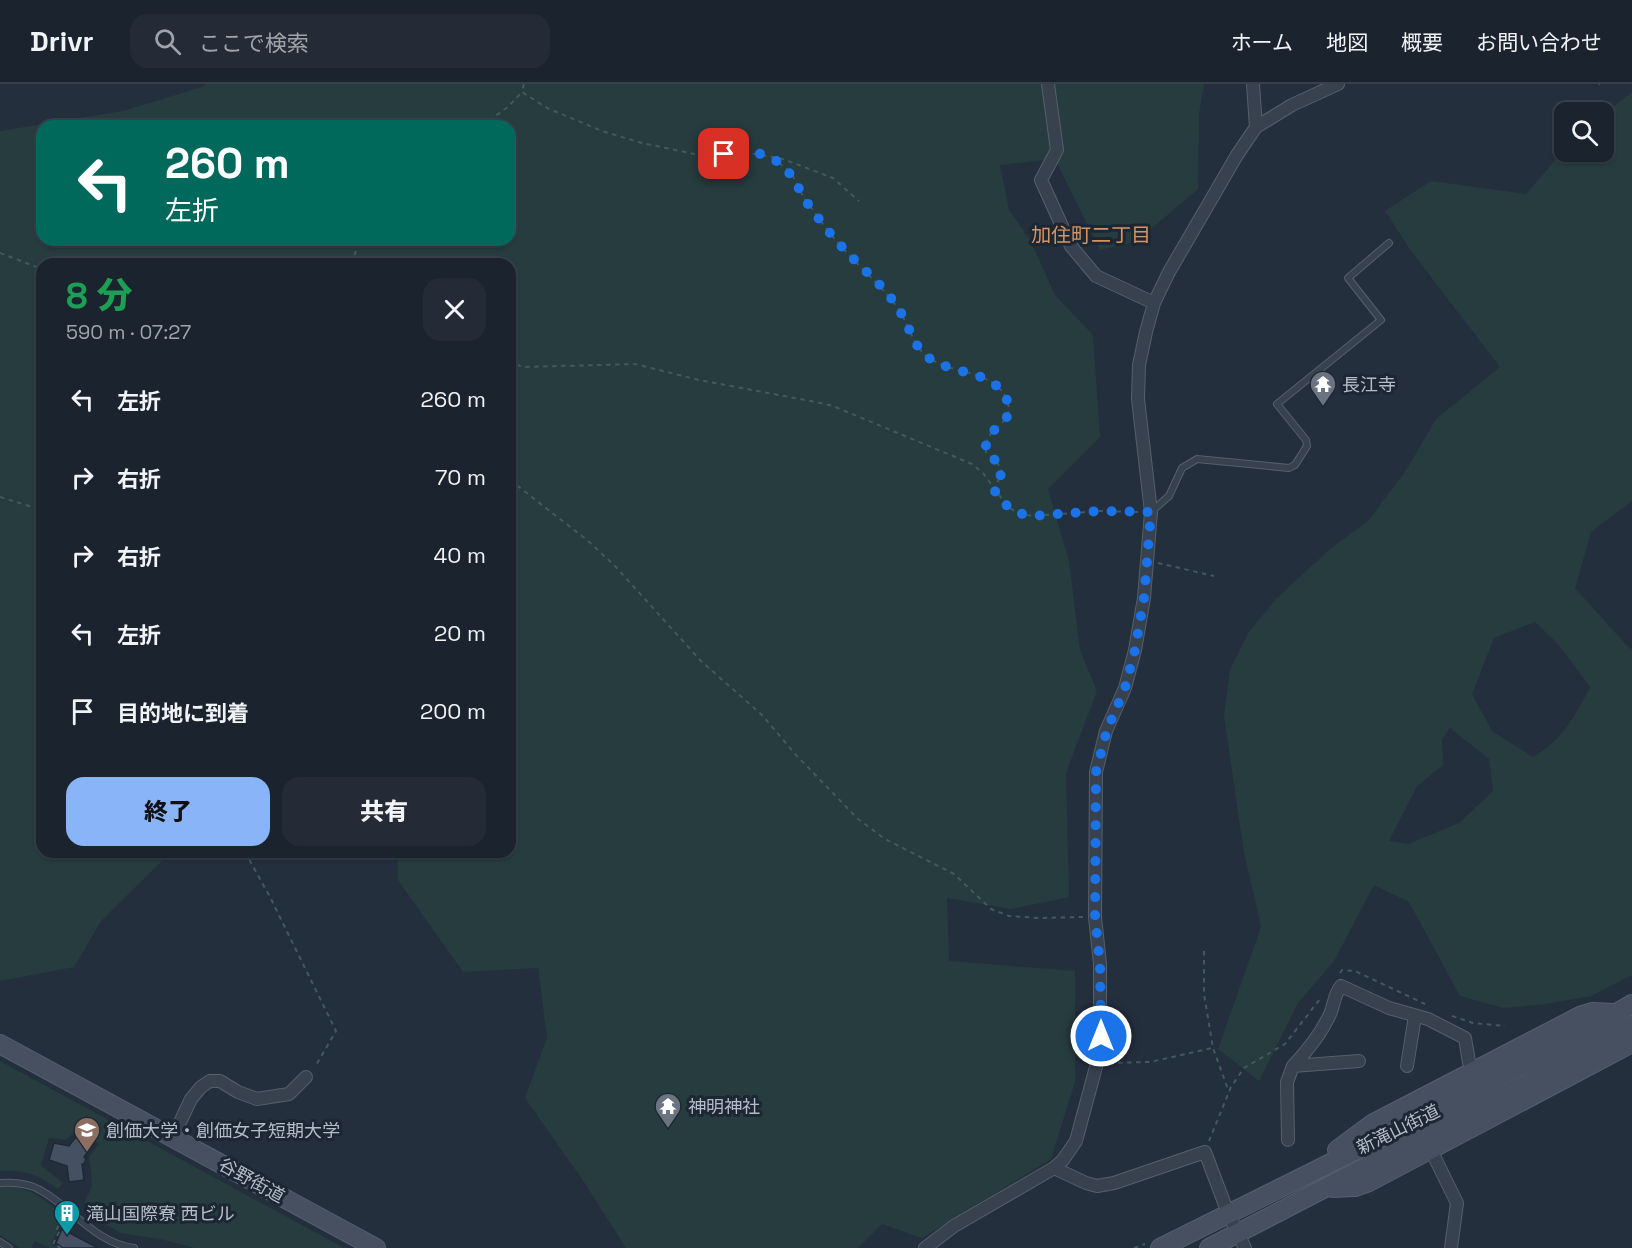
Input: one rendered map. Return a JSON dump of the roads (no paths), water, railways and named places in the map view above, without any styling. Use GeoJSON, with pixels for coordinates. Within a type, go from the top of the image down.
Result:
{"type":"FeatureCollection","features":[{"type":"Feature","properties":{"kind":"main road","name":"新滝山街道"},"geometry":{"type":"LineString","coordinates":[[1160,1248],[1443,1107],[1563,1044],[1632,1004]]}},
{"type":"Feature","properties":{"kind":"main road"},"geometry":{"type":"LineString","coordinates":[[1297,1179],[1372,1124],[1581,1015],[1592,1012],[1615,1013]]}},
{"type":"Feature","properties":{"kind":"main road","name":"新滝山街道"},"geometry":{"type":"LineString","coordinates":[[1209,1248],[1242,1241],[1325,1189],[1532,1081],[1632,1025]]}},
{"type":"Feature","properties":{"kind":"main road"},"geometry":{"type":"LineString","coordinates":[[1325,1189],[1362,1185],[1632,1043]]}},
{"type":"Feature","properties":{"kind":"main road","name":"谷野街道"},"geometry":{"type":"LineString","coordinates":[[0,1044],[376,1248]]}},
{"type":"Feature","properties":{"kind":"street"},"geometry":{"type":"LineString","coordinates":[[1048,84],[1057,150],[1041,180],[1071,246],[1096,276],[1154,303]]}},
{"type":"Feature","properties":{"kind":"street"},"geometry":{"type":"LineString","coordinates":[[1253,84],[1256,128]]}},
{"type":"Feature","properties":{"kind":"street"},"geometry":{"type":"LineString","coordinates":[[925,1248],[954,1226],[1054,1168],[1063,1160],[1076,1141],[1100,1052],[1100,976],[1095,917],[1096,772],[1107,730],[1125,688],[1135,650],[1144,598],[1151,512],[1149,480],[1137,399],[1139,365],[1154,303],[1169,272],[1237,155],[1256,128],[1292,105],[1338,84]]}},
{"type":"Feature","properties":{"kind":"street"},"geometry":{"type":"LineString","coordinates":[[1288,1140],[1287,1082],[1293,1066],[1306,1053],[1322,1029],[1341,986],[1389,1008],[1428,1019],[1466,1038],[1471,1074]]}},
{"type":"Feature","properties":{"kind":"street"},"geometry":{"type":"LineString","coordinates":[[1407,1066],[1415,1016]]}},
{"type":"Feature","properties":{"kind":"street"},"geometry":{"type":"LineString","coordinates":[[1293,1066],[1359,1061]]}},
{"type":"Feature","properties":{"kind":"street"},"geometry":{"type":"LineString","coordinates":[[173,1137],[191,1099],[201,1087],[210,1081],[220,1081],[238,1092],[257,1098],[289,1094],[306,1077]]}},
{"type":"Feature","properties":{"kind":"street"},"geometry":{"type":"LineString","coordinates":[[1431,1150],[1457,1203],[1451,1248]]}},
{"type":"Feature","properties":{"kind":"street"},"geometry":{"type":"LineString","coordinates":[[1054,1168],[1097,1186],[1114,1183],[1205,1152],[1228,1213],[1242,1241]]}},
{"type":"Feature","properties":{"kind":"lane"},"geometry":{"type":"LineString","coordinates":[[1151,512],[1168,496],[1182,468],[1197,459],[1289,468],[1295,465],[1307,446],[1306,440],[1276,404],[1381,320],[1348,279],[1389,243]]}},
{"type":"Feature","properties":{"kind":"lane"},"geometry":{"type":"LineString","coordinates":[[0,1183],[17,1182],[40,1190],[100,1236],[134,1248]]}},
{"type":"Feature","properties":{"kind":"lane"},"geometry":{"type":"LineString","coordinates":[[0,1242],[9,1248]]}},
{"type":"Feature","properties":{"kind":"place","name":"長江寺"},"geometry":{"type":"Point","coordinates":[1323,407]}},
{"type":"Feature","properties":{"kind":"place","name":"神明神社"},"geometry":{"type":"Point","coordinates":[668,1129]}},
{"type":"Feature","properties":{"kind":"place","name":"創価大学・創価女子短期大学"},"geometry":{"type":"Point","coordinates":[87,1153]}},
{"type":"Feature","properties":{"kind":"place","name":"滝山国際寮 西ビル"},"geometry":{"type":"Point","coordinates":[67,1236]}},
{"type":"Feature","properties":{"kind":"district","name":"加住町二丁目"},"geometry":{"type":"Point","coordinates":[1091,235]}}]}
